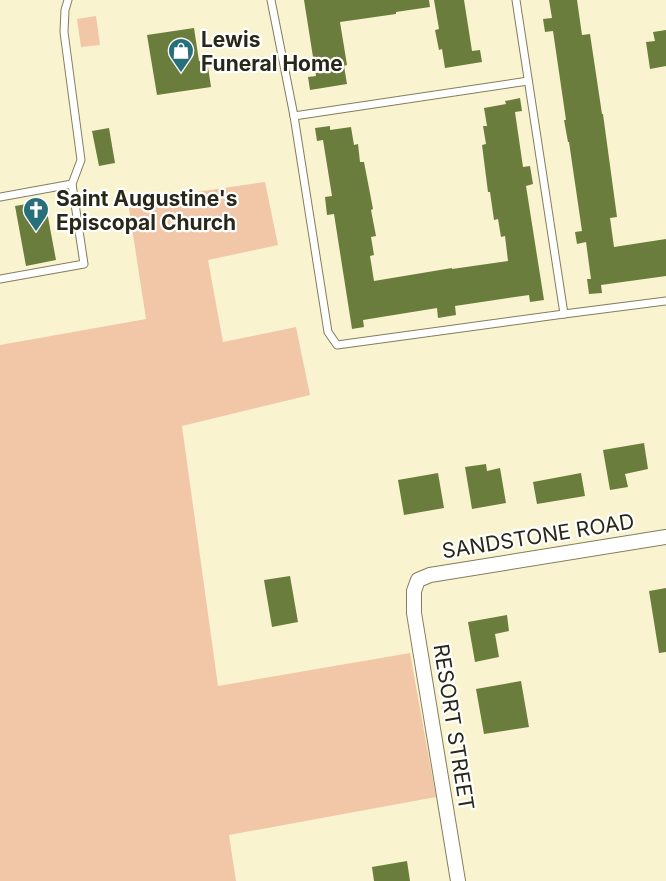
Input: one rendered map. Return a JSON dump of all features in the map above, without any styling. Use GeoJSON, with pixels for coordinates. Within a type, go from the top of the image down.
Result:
{"type":"FeatureCollection","features":[{"type":"Feature","properties":{"kind":"street","name":"SANDSTONE ROAD"},"geometry":{"type":"LineString","coordinates":[[418,580],[430,575],[666,537]]}},
{"type":"Feature","properties":{"kind":"street","name":"RESORT STREET"},"geometry":{"type":"LineString","coordinates":[[418,580],[414,591],[414,612],[458,881]]}},
{"type":"Feature","properties":{"kind":"lane"},"geometry":{"type":"LineString","coordinates":[[0,279],[84,264],[72,184],[81,160],[64,32],[68,0]]}},
{"type":"Feature","properties":{"kind":"lane"},"geometry":{"type":"LineString","coordinates":[[271,0],[294,116],[328,332],[337,345],[666,301]]}},
{"type":"Feature","properties":{"kind":"lane"},"geometry":{"type":"LineString","coordinates":[[516,0],[564,314]]}},
{"type":"Feature","properties":{"kind":"lane"},"geometry":{"type":"LineString","coordinates":[[294,116],[528,81]]}},
{"type":"Feature","properties":{"kind":"lane"},"geometry":{"type":"LineString","coordinates":[[0,197],[72,184]]}},
{"type":"Feature","properties":{"kind":"shaded area"},"geometry":{"type":"Polygon","coordinates":[[[96,16],[100,45],[81,47],[77,19],[96,16]]]}},
{"type":"Feature","properties":{"kind":"shaded area"},"geometry":{"type":"Polygon","coordinates":[[[265,182],[278,245],[208,260],[223,342],[296,327],[310,395],[182,426],[218,686],[410,653],[436,797],[229,835],[236,881],[0,881],[0,345],[146,319],[128,202],[265,182]]]}},
{"type":"Feature","properties":{"kind":"building"},"geometry":{"type":"Polygon","coordinates":[[[304,0],[429,0],[430,7],[340,22],[347,65],[344,66],[347,84],[310,90],[308,77],[316,76],[304,0]]]}},
{"type":"Feature","properties":{"kind":"building"},"geometry":{"type":"Polygon","coordinates":[[[434,0],[464,0],[472,51],[480,50],[482,62],[445,68],[442,49],[439,50],[435,30],[439,29],[434,0]]]}},
{"type":"Feature","properties":{"kind":"building"},"geometry":{"type":"Polygon","coordinates":[[[549,0],[577,0],[582,35],[590,34],[617,217],[610,218],[614,247],[666,239],[666,276],[601,285],[602,293],[589,294],[587,279],[591,279],[586,242],[577,244],[575,232],[582,231],[564,120],[566,120],[553,31],[545,32],[543,19],[552,18],[549,0]]]}},
{"type":"Feature","properties":{"kind":"building","name":"Lewis Funeral Home"},"geometry":{"type":"Polygon","coordinates":[[[194,28],[199,61],[207,60],[211,87],[157,95],[147,35],[194,28]]]}},
{"type":"Feature","properties":{"kind":"building"},"geometry":{"type":"Polygon","coordinates":[[[666,30],[666,66],[650,69],[646,42],[655,41],[653,32],[666,30]]]}},
{"type":"Feature","properties":{"kind":"building"},"geometry":{"type":"Polygon","coordinates":[[[520,98],[522,111],[515,112],[523,167],[530,166],[533,184],[526,186],[544,300],[530,302],[529,295],[455,306],[456,315],[438,318],[437,308],[363,320],[364,327],[352,329],[334,214],[327,215],[325,197],[332,196],[323,140],[317,141],[315,128],[330,126],[330,130],[351,127],[354,145],[358,144],[360,162],[364,162],[373,209],[371,210],[376,236],[371,237],[374,255],[370,256],[374,281],[508,261],[505,236],[501,237],[498,219],[494,220],[490,192],[488,192],[482,145],[486,144],[483,126],[487,126],[484,108],[506,104],[505,101],[520,98]]]}},
{"type":"Feature","properties":{"kind":"building"},"geometry":{"type":"Polygon","coordinates":[[[109,128],[115,163],[99,166],[92,131],[109,128]]]}},
{"type":"Feature","properties":{"kind":"building","name":"Saint Augustine's Episcopal Church"},"geometry":{"type":"Polygon","coordinates":[[[45,201],[56,260],[26,266],[15,206],[45,201]]]}},
{"type":"Feature","properties":{"kind":"building"},"geometry":{"type":"Polygon","coordinates":[[[644,443],[648,469],[625,474],[628,487],[610,490],[603,450],[644,443]]]}},
{"type":"Feature","properties":{"kind":"building"},"geometry":{"type":"Polygon","coordinates":[[[486,464],[487,471],[500,468],[506,503],[472,509],[465,467],[486,464]]]}},
{"type":"Feature","properties":{"kind":"building"},"geometry":{"type":"Polygon","coordinates":[[[438,473],[444,508],[404,515],[398,480],[438,473]]]}},
{"type":"Feature","properties":{"kind":"building"},"geometry":{"type":"Polygon","coordinates":[[[581,473],[585,496],[537,504],[533,482],[581,473]]]}},
{"type":"Feature","properties":{"kind":"building"},"geometry":{"type":"Polygon","coordinates":[[[290,576],[298,622],[272,627],[264,580],[290,576]]]}},
{"type":"Feature","properties":{"kind":"building"},"geometry":{"type":"Polygon","coordinates":[[[666,588],[666,652],[659,653],[649,591],[666,588]]]}},
{"type":"Feature","properties":{"kind":"building"},"geometry":{"type":"Polygon","coordinates":[[[507,615],[509,631],[495,634],[499,657],[475,662],[468,622],[507,615]]]}},
{"type":"Feature","properties":{"kind":"building"},"geometry":{"type":"Polygon","coordinates":[[[521,681],[529,727],[484,734],[476,689],[521,681]]]}},
{"type":"Feature","properties":{"kind":"building"},"geometry":{"type":"Polygon","coordinates":[[[407,861],[410,881],[374,881],[372,867],[407,861]]]}},
{"type":"Feature","properties":{"kind":"place","name":"Lewis Funeral Home"},"geometry":{"type":"Point","coordinates":[181,74]}},
{"type":"Feature","properties":{"kind":"place","name":"Saint Augustine's Episcopal Church"},"geometry":{"type":"Point","coordinates":[36,233]}}]}
